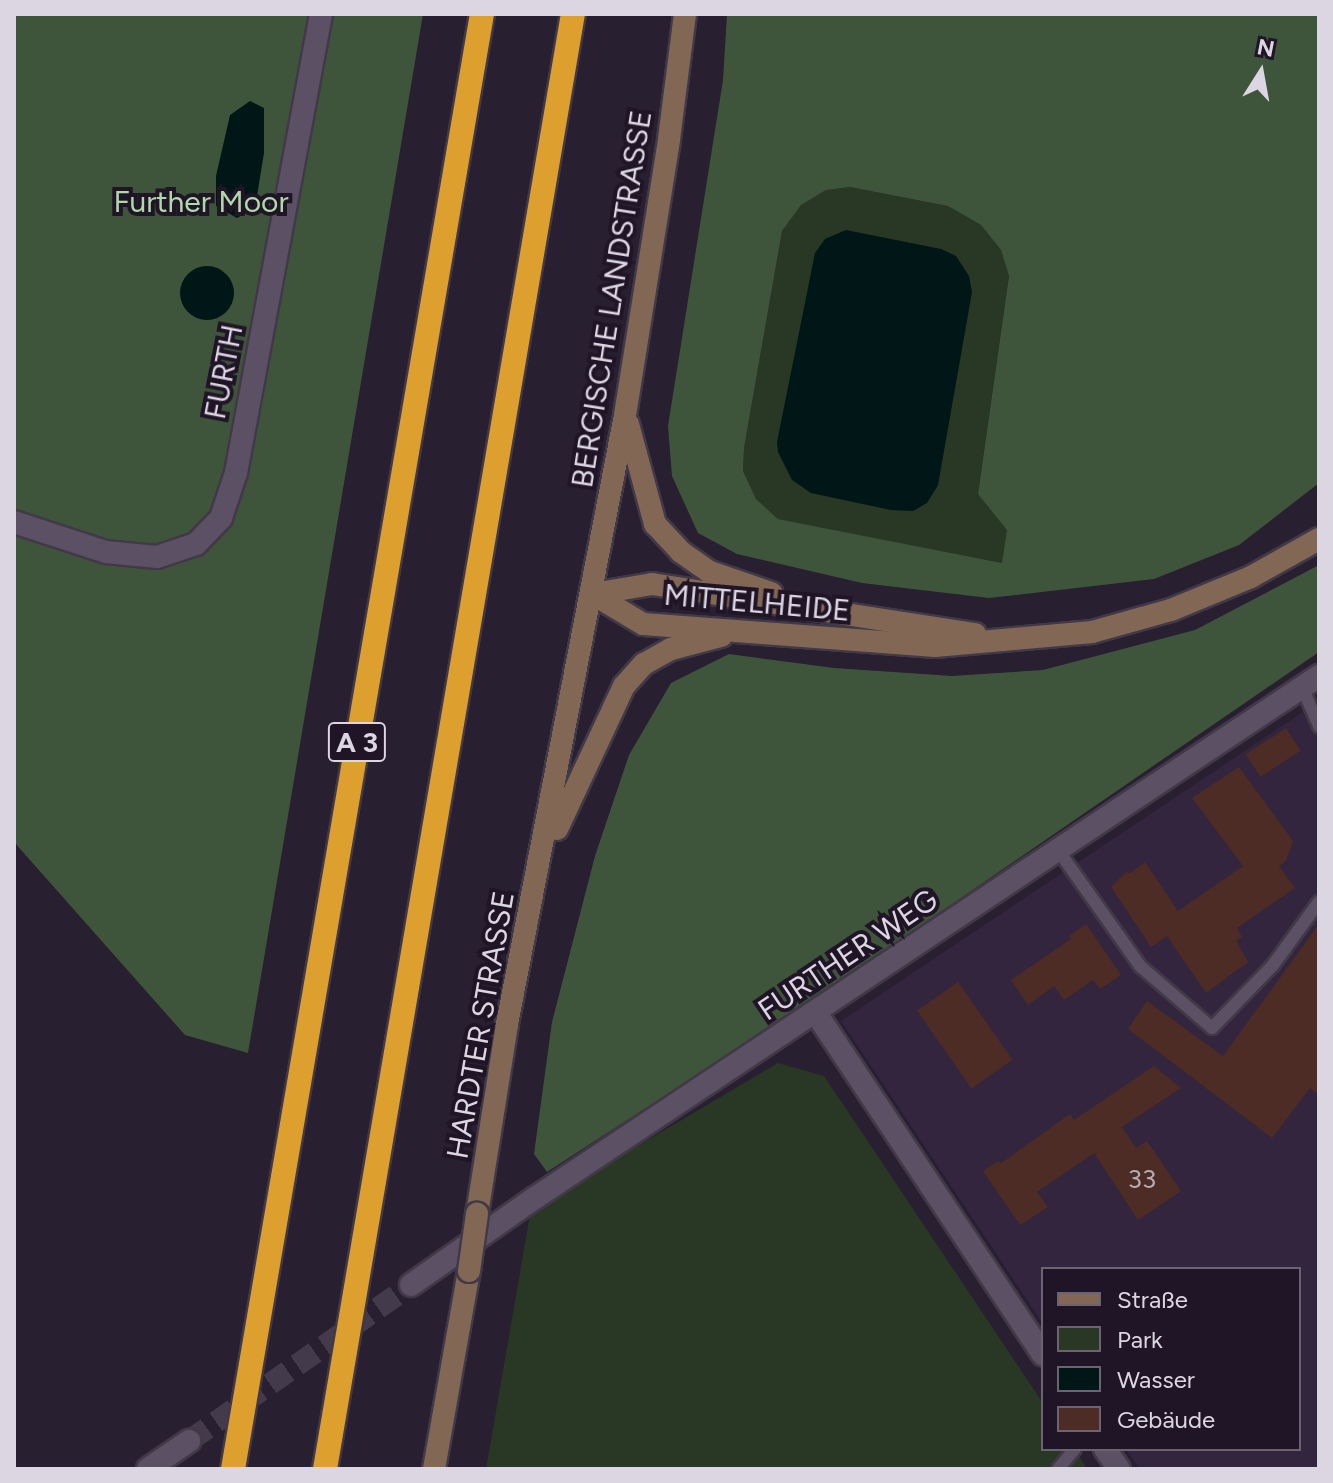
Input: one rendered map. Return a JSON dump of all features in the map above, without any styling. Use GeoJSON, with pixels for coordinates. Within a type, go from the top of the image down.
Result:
{"type":"FeatureCollection","features":[{"type":"Feature","properties":{"kind":"highway","name":"A 3"},"geometry":{"type":"LineString","coordinates":[[233,1469],[482,14]]}},
{"type":"Feature","properties":{"kind":"highway"},"geometry":{"type":"LineString","coordinates":[[325,1469],[573,14]]}},
{"type":"Feature","properties":{"kind":"main road","name":"BERGISCHE LANDSTRASSE"},"geometry":{"type":"LineString","coordinates":[[593,594],[669,139],[685,14]]}},
{"type":"Feature","properties":{"kind":"main road"},"geometry":{"type":"LineString","coordinates":[[625,415],[655,524],[681,552],[710,572],[831,614]]}},
{"type":"Feature","properties":{"kind":"main road","name":"MITTELHEIDE"},"geometry":{"type":"LineString","coordinates":[[593,594],[643,624],[935,646],[1017,640],[1092,632],[1171,610],[1251,577],[1319,539]]}},
{"type":"Feature","properties":{"kind":"main road","name":"MITTELHEIDE"},"geometry":{"type":"LineString","coordinates":[[593,594],[652,584],[831,614],[1017,640]]}},
{"type":"Feature","properties":{"kind":"main road","name":"HARDTER STRASSE"},"geometry":{"type":"LineString","coordinates":[[434,1469],[469,1271],[507,1024],[593,594]]}},
{"type":"Feature","properties":{"kind":"main road"},"geometry":{"type":"LineString","coordinates":[[539,875],[574,787],[624,686],[644,664],[671,649],[734,632]]}},
{"type":"Feature","properties":{"kind":"street","name":"FURTH"},"geometry":{"type":"LineString","coordinates":[[14,522],[106,552],[157,557],[196,544],[221,518],[236,473],[321,14]]}},
{"type":"Feature","properties":{"kind":"street","name":"FURTHER WEG"},"geometry":{"type":"LineString","coordinates":[[411,1285],[535,1198],[1310,682]]}},
{"type":"Feature","properties":{"kind":"street"},"geometry":{"type":"LineString","coordinates":[[816,1013],[1041,1352]]}},
{"type":"Feature","properties":{"kind":"street"},"geometry":{"type":"LineString","coordinates":[[148,1469],[189,1441]]}},
{"type":"Feature","properties":{"kind":"street"},"geometry":{"type":"LineString","coordinates":[[1106,1451],[1119,1469]]}},
{"type":"Feature","properties":{"kind":"lane"},"geometry":{"type":"LineString","coordinates":[[1310,682],[1319,726]]}},
{"type":"Feature","properties":{"kind":"lane"},"geometry":{"type":"LineString","coordinates":[[1058,850],[1140,966],[1212,1028],[1273,965],[1319,902]]}},
{"type":"Feature","properties":{"kind":"lane"},"geometry":{"type":"LineString","coordinates":[[1058,1469],[1073,1451]]}},
{"type":"Feature","properties":{"kind":"shaded area"},"geometry":{"type":"Polygon","coordinates":[[[1319,701],[1319,1469],[1140,1469],[1127,1451],[1301,1451],[1301,1267],[1041,1267],[1041,1321],[841,1021],[1319,701]]]}},
{"type":"Feature","properties":{"kind":"green space","name":"Further Moor"},"geometry":{"type":"Polygon","coordinates":[[[14,14],[423,14],[248,1053],[185,1035],[14,842],[14,14]]]}},
{"type":"Feature","properties":{"kind":"green space"},"geometry":{"type":"Polygon","coordinates":[[[727,14],[1319,14],[1319,483],[1239,545],[1154,579],[989,598],[862,583],[737,554],[698,533],[672,476],[668,426],[723,80],[727,14]],[[850,187],[826,190],[801,205],[782,231],[744,448],[743,471],[756,499],[778,519],[1002,563],[1007,530],[978,494],[1009,276],[1001,250],[981,225],[948,206],[850,187]]]}},
{"type":"Feature","properties":{"kind":"green space"},"geometry":{"type":"Polygon","coordinates":[[[850,187],[948,206],[981,225],[1001,250],[1009,276],[978,493],[1008,530],[1002,563],[778,519],[756,499],[743,471],[744,448],[782,231],[800,205],[826,190],[850,187]]]}},
{"type":"Feature","properties":{"kind":"green space"},"geometry":{"type":"Polygon","coordinates":[[[1319,565],[1319,652],[808,1003],[547,1172],[534,1154],[552,1022],[595,856],[629,755],[671,683],[729,654],[834,668],[952,676],[1043,670],[1195,630],[1319,565]]]}},
{"type":"Feature","properties":{"kind":"green space"},"geometry":{"type":"Polygon","coordinates":[[[778,1063],[824,1076],[1041,1400],[1041,1451],[1075,1451],[1087,1469],[486,1469],[531,1209],[778,1063]]]}},
{"type":"Feature","properties":{"kind":"water"},"geometry":{"type":"Polygon","coordinates":[[[250,101],[264,108],[264,153],[255,208],[237,218],[216,206],[216,176],[230,115],[250,101]]]}},
{"type":"Feature","properties":{"kind":"water"},"geometry":{"type":"Polygon","coordinates":[[[846,230],[941,249],[956,256],[969,276],[972,292],[938,485],[927,503],[913,511],[891,510],[811,493],[792,480],[778,452],[777,442],[815,253],[825,239],[846,230]]]}},
{"type":"Feature","properties":{"kind":"water"},"geometry":{"type":"Polygon","coordinates":[[[207,266],[226,274],[234,293],[226,312],[207,320],[188,312],[180,293],[188,274],[207,266]]]}},
{"type":"Feature","properties":{"kind":"building"},"geometry":{"type":"Polygon","coordinates":[[[1286,728],[1301,751],[1260,777],[1246,754],[1286,728]]]}},
{"type":"Feature","properties":{"kind":"building"},"geometry":{"type":"Polygon","coordinates":[[[1239,767],[1293,841],[1286,861],[1279,866],[1295,888],[1237,928],[1242,937],[1236,941],[1248,962],[1206,993],[1167,936],[1151,947],[1111,887],[1127,871],[1129,874],[1145,862],[1178,911],[1243,866],[1192,798],[1239,767]]]}},
{"type":"Feature","properties":{"kind":"building"},"geometry":{"type":"Polygon","coordinates":[[[1086,924],[1121,975],[1100,989],[1093,980],[1064,1000],[1054,986],[1028,1005],[1011,980],[1071,939],[1069,936],[1086,924]]]}},
{"type":"Feature","properties":{"kind":"building"},"geometry":{"type":"Polygon","coordinates":[[[1319,924],[1319,1095],[1310,1088],[1272,1138],[1128,1029],[1147,1001],[1223,1056],[1319,924]]]}},
{"type":"Feature","properties":{"kind":"building"},"geometry":{"type":"Polygon","coordinates":[[[958,982],[1012,1060],[972,1088],[917,1011],[958,982]]]}},
{"type":"Feature","properties":{"kind":"building"},"geometry":{"type":"Polygon","coordinates":[[[1154,1066],[1181,1088],[1122,1127],[1136,1148],[1147,1141],[1181,1191],[1138,1220],[1094,1153],[1037,1192],[1048,1207],[1020,1225],[983,1171],[998,1161],[1000,1164],[1070,1114],[1074,1120],[1154,1066]]]}},
{"type":"Feature","properties":{"kind":"tunnel"},"geometry":{"type":"LineString","coordinates":[[189,1441],[411,1285]]}}]}
